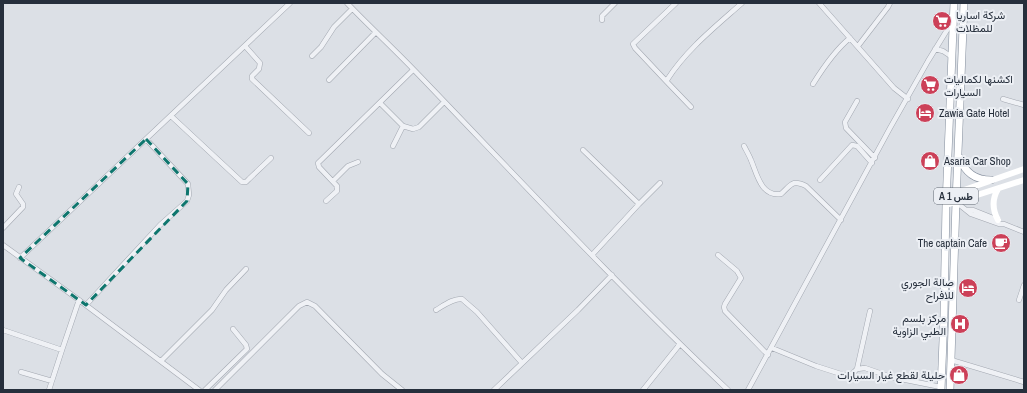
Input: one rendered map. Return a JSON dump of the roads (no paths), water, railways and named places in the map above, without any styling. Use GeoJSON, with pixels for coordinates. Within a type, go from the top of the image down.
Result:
{"type":"FeatureCollection","features":[{"type":"Feature","properties":{"kind":"highway","name":"A 1 طس"},"geometry":{"type":"LineString","coordinates":[[941,388],[954,3]]}},
{"type":"Feature","properties":{"kind":"highway","name":"A 1 طس"},"geometry":{"type":"LineString","coordinates":[[950,390],[964,3]]}},
{"type":"Feature","properties":{"kind":"highway"},"geometry":{"type":"LineString","coordinates":[[958,154],[962,165],[970,174],[980,179],[991,180]]}},
{"type":"Feature","properties":{"kind":"main road"},"geometry":{"type":"LineString","coordinates":[[947,196],[1024,169]]}},
{"type":"Feature","properties":{"kind":"main road"},"geometry":{"type":"LineString","coordinates":[[946,205],[1024,180]]}},
{"type":"Feature","properties":{"kind":"main road"},"geometry":{"type":"LineString","coordinates":[[998,189],[993,202],[994,211],[998,220]]}},
{"type":"Feature","properties":{"kind":"street"},"geometry":{"type":"LineString","coordinates":[[20,258],[290,3]]}},
{"type":"Feature","properties":{"kind":"street"},"geometry":{"type":"LineString","coordinates":[[347,3],[592,255],[728,390]]}},
{"type":"Feature","properties":{"kind":"street"},"geometry":{"type":"LineString","coordinates":[[602,20],[602,16],[615,3]]}},
{"type":"Feature","properties":{"kind":"street"},"geometry":{"type":"LineString","coordinates":[[676,3],[633,44],[635,48],[691,107]]}},
{"type":"Feature","properties":{"kind":"street"},"geometry":{"type":"LineString","coordinates":[[667,82],[676,67],[691,49],[742,3]]}},
{"type":"Feature","properties":{"kind":"street"},"geometry":{"type":"LineString","coordinates":[[819,3],[894,88],[908,99]]}},
{"type":"Feature","properties":{"kind":"street"},"geometry":{"type":"LineString","coordinates":[[858,46],[890,3]]}},
{"type":"Feature","properties":{"kind":"street"},"geometry":{"type":"LineString","coordinates":[[312,56],[321,47],[334,27],[352,9]]}},
{"type":"Feature","properties":{"kind":"street"},"geometry":{"type":"LineString","coordinates":[[748,390],[935,49],[953,21]]}},
{"type":"Feature","properties":{"kind":"street"},"geometry":{"type":"LineString","coordinates":[[329,80],[375,33]]}},
{"type":"Feature","properties":{"kind":"street"},"geometry":{"type":"LineString","coordinates":[[813,84],[833,56],[850,38]]}},
{"type":"Feature","properties":{"kind":"street"},"geometry":{"type":"LineString","coordinates":[[245,46],[260,63],[259,68],[252,76],[252,79],[309,133]]}},
{"type":"Feature","properties":{"kind":"street"},"geometry":{"type":"LineString","coordinates":[[935,49],[943,51],[952,57]]}},
{"type":"Feature","properties":{"kind":"street"},"geometry":{"type":"LineString","coordinates":[[326,201],[338,189],[336,184],[319,167],[318,163],[413,70]]}},
{"type":"Feature","properties":{"kind":"street"},"geometry":{"type":"LineString","coordinates":[[1003,99],[1024,105]]}},
{"type":"Feature","properties":{"kind":"street"},"geometry":{"type":"LineString","coordinates":[[857,101],[845,125],[874,161]]}},
{"type":"Feature","properties":{"kind":"street"},"geometry":{"type":"LineString","coordinates":[[380,103],[403,126],[413,129],[419,127],[444,102]]}},
{"type":"Feature","properties":{"kind":"street"},"geometry":{"type":"LineString","coordinates":[[171,116],[242,182],[246,182],[250,179],[271,158]]}},
{"type":"Feature","properties":{"kind":"street"},"geometry":{"type":"LineString","coordinates":[[393,146],[403,126]]}},
{"type":"Feature","properties":{"kind":"street"},"geometry":{"type":"LineString","coordinates":[[86,305],[160,225],[187,201],[189,196],[188,184],[146,139]]}},
{"type":"Feature","properties":{"kind":"street"},"geometry":{"type":"LineString","coordinates":[[820,180],[852,145],[856,146],[874,161]]}},
{"type":"Feature","properties":{"kind":"street"},"geometry":{"type":"LineString","coordinates":[[744,146],[761,185],[769,192],[775,195],[781,194],[790,184],[800,182],[841,220]]}},
{"type":"Feature","properties":{"kind":"street"},"geometry":{"type":"LineString","coordinates":[[583,150],[639,204]]}},
{"type":"Feature","properties":{"kind":"street"},"geometry":{"type":"LineString","coordinates":[[333,181],[348,166],[358,162]]}},
{"type":"Feature","properties":{"kind":"street"},"geometry":{"type":"LineString","coordinates":[[592,255],[660,183]]}},
{"type":"Feature","properties":{"kind":"street"},"geometry":{"type":"LineString","coordinates":[[3,228],[23,207],[23,204],[16,194],[19,188]]}},
{"type":"Feature","properties":{"kind":"street"},"geometry":{"type":"LineString","coordinates":[[956,202],[975,216],[999,224],[1004,224]]}},
{"type":"Feature","properties":{"kind":"street"},"geometry":{"type":"LineString","coordinates":[[966,210],[973,210],[1024,232]]}},
{"type":"Feature","properties":{"kind":"street"},"geometry":{"type":"LineString","coordinates":[[3,245],[86,305],[198,390]]}},
{"type":"Feature","properties":{"kind":"street"},"geometry":{"type":"LineString","coordinates":[[718,255],[737,271],[741,278],[725,304],[725,311],[768,355]]}},
{"type":"Feature","properties":{"kind":"street"},"geometry":{"type":"LineString","coordinates":[[161,361],[212,310],[226,290],[246,269]]}},
{"type":"Feature","properties":{"kind":"street"},"geometry":{"type":"LineString","coordinates":[[494,390],[578,310],[612,275]]}},
{"type":"Feature","properties":{"kind":"street"},"geometry":{"type":"LineString","coordinates":[[1019,300],[1024,285]]}},
{"type":"Feature","properties":{"kind":"street"},"geometry":{"type":"LineString","coordinates":[[436,310],[454,300],[459,298],[462,299],[476,312],[522,363]]}},
{"type":"Feature","properties":{"kind":"street"},"geometry":{"type":"LineString","coordinates":[[49,390],[79,300]]}},
{"type":"Feature","properties":{"kind":"street"},"geometry":{"type":"LineString","coordinates":[[214,390],[299,306],[307,302],[315,306],[382,374],[402,390]]}},
{"type":"Feature","properties":{"kind":"street"},"geometry":{"type":"LineString","coordinates":[[857,370],[870,311]]}},
{"type":"Feature","properties":{"kind":"street"},"geometry":{"type":"LineString","coordinates":[[205,390],[247,349],[246,345],[233,329]]}},
{"type":"Feature","properties":{"kind":"street"},"geometry":{"type":"LineString","coordinates":[[3,330],[62,350]]}},
{"type":"Feature","properties":{"kind":"street"},"geometry":{"type":"LineString","coordinates":[[643,390],[680,344]]}},
{"type":"Feature","properties":{"kind":"street"},"geometry":{"type":"LineString","coordinates":[[772,348],[816,366],[844,375],[852,374],[857,370],[865,368],[892,377],[941,388]]}},
{"type":"Feature","properties":{"kind":"street"},"geometry":{"type":"LineString","coordinates":[[951,360],[1024,382]]}},
{"type":"Feature","properties":{"kind":"street"},"geometry":{"type":"LineString","coordinates":[[21,372],[52,381]]}},
{"type":"Feature","properties":{"kind":"place","name":"شركة اساريا للمظلات"},"geometry":{"type":"Point","coordinates":[942,21]}},
{"type":"Feature","properties":{"kind":"place","name":"اكشنها لكماليات السيارات"},"geometry":{"type":"Point","coordinates":[930,85]}},
{"type":"Feature","properties":{"kind":"place","name":"Zawia Gate Hotel"},"geometry":{"type":"Point","coordinates":[925,113]}},
{"type":"Feature","properties":{"kind":"place","name":"Asaria Car Shop"},"geometry":{"type":"Point","coordinates":[930,161]}},
{"type":"Feature","properties":{"kind":"place","name":"The captain Cafe"},"geometry":{"type":"Point","coordinates":[1001,243]}},
{"type":"Feature","properties":{"kind":"place","name":"صالة الجوري للافراح"},"geometry":{"type":"Point","coordinates":[968,288]}},
{"type":"Feature","properties":{"kind":"place","name":"مركز بلسم الطبي الزاوية"},"geometry":{"type":"Point","coordinates":[960,324]}},
{"type":"Feature","properties":{"kind":"place","name":"حليلة لقطع غيار السيارات"},"geometry":{"type":"Point","coordinates":[959,375]}}]}
